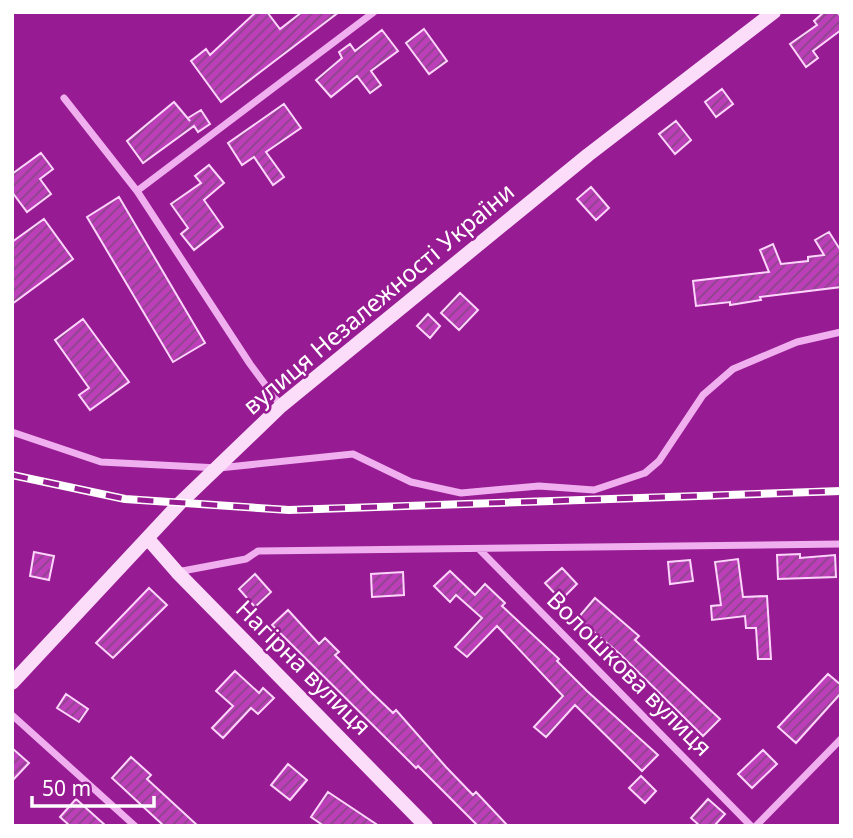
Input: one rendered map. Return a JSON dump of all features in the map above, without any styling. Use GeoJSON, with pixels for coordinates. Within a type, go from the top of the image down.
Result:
{"type":"FeatureCollection","features":[{"type":"Feature","properties":{"kind":"street"},"geometry":{"type":"LineString","coordinates":[[137,191],[373,12]]}},
{"type":"Feature","properties":{"kind":"street","name":"вулиця Незалежності України"},"geometry":{"type":"LineString","coordinates":[[12,683],[149,540],[180,503],[281,406],[589,155],[774,12]]}},
{"type":"Feature","properties":{"kind":"street"},"geometry":{"type":"LineString","coordinates":[[64,98],[137,191],[250,364],[281,406]]}},
{"type":"Feature","properties":{"kind":"street"},"geometry":{"type":"LineString","coordinates":[[12,432],[101,462],[219,468],[353,454],[411,482],[461,493],[539,486],[594,490],[645,473],[659,461],[703,395],[733,369],[797,342],[841,332]]}},
{"type":"Feature","properties":{"kind":"street","name":"Нагірна вулиця"},"geometry":{"type":"LineString","coordinates":[[149,540],[177,572],[426,826]]}},
{"type":"Feature","properties":{"kind":"street"},"geometry":{"type":"LineString","coordinates":[[177,572],[246,559],[258,551],[841,544]]}},
{"type":"Feature","properties":{"kind":"street","name":"Волошкова вулиця"},"geometry":{"type":"LineString","coordinates":[[479,549],[754,826]]}},
{"type":"Feature","properties":{"kind":"street"},"geometry":{"type":"LineString","coordinates":[[12,715],[135,826]]}},
{"type":"Feature","properties":{"kind":"street"},"geometry":{"type":"LineString","coordinates":[[754,826],[841,738]]}},
{"type":"Feature","properties":{"kind":"building"},"geometry":{"type":"Polygon","coordinates":[[[256,12],[267,12],[280,29],[302,12],[339,12],[221,102],[191,61],[206,49],[210,55],[256,12]]]}},
{"type":"Feature","properties":{"kind":"building"},"geometry":{"type":"Polygon","coordinates":[[[824,12],[837,12],[841,17],[841,30],[813,51],[818,58],[806,67],[790,44],[817,25],[814,21],[824,12]]]}},
{"type":"Feature","properties":{"kind":"building"},"geometry":{"type":"Polygon","coordinates":[[[424,29],[447,61],[429,74],[406,43],[424,29]]]}},
{"type":"Feature","properties":{"kind":"building"},"geometry":{"type":"Polygon","coordinates":[[[382,30],[398,51],[371,71],[381,85],[370,93],[357,76],[331,97],[316,80],[342,58],[339,52],[350,44],[355,51],[382,30]]]}},
{"type":"Feature","properties":{"kind":"building"},"geometry":{"type":"Polygon","coordinates":[[[722,89],[733,104],[716,117],[705,102],[722,89]]]}},
{"type":"Feature","properties":{"kind":"building"},"geometry":{"type":"Polygon","coordinates":[[[174,102],[190,121],[188,118],[201,110],[210,124],[198,132],[194,126],[143,163],[127,141],[174,102]]]}},
{"type":"Feature","properties":{"kind":"building"},"geometry":{"type":"Polygon","coordinates":[[[284,104],[301,128],[266,152],[284,177],[273,185],[254,157],[242,165],[228,143],[284,104]]]}},
{"type":"Feature","properties":{"kind":"building"},"geometry":{"type":"Polygon","coordinates":[[[676,121],[691,140],[675,154],[659,134],[676,121]]]}},
{"type":"Feature","properties":{"kind":"building"},"geometry":{"type":"Polygon","coordinates":[[[41,153],[53,169],[40,179],[51,194],[27,212],[12,192],[12,174],[41,153]]]}},
{"type":"Feature","properties":{"kind":"building"},"geometry":{"type":"Polygon","coordinates":[[[209,165],[224,183],[204,200],[223,227],[194,250],[181,234],[188,228],[171,204],[201,183],[195,176],[209,165]]]}},
{"type":"Feature","properties":{"kind":"building"},"geometry":{"type":"Polygon","coordinates":[[[591,187],[609,208],[596,220],[577,199],[591,187]]]}},
{"type":"Feature","properties":{"kind":"building"},"geometry":{"type":"Polygon","coordinates":[[[119,197],[205,343],[173,362],[87,217],[119,197]]]}},
{"type":"Feature","properties":{"kind":"building"},"geometry":{"type":"Polygon","coordinates":[[[44,219],[73,259],[12,304],[12,242],[44,219]]]}},
{"type":"Feature","properties":{"kind":"building"},"geometry":{"type":"Polygon","coordinates":[[[829,232],[841,251],[841,287],[760,297],[761,300],[730,305],[730,302],[696,306],[693,281],[769,272],[760,250],[773,244],[781,264],[808,261],[808,257],[824,255],[815,240],[829,232]]]}},
{"type":"Feature","properties":{"kind":"building"},"geometry":{"type":"Polygon","coordinates":[[[460,293],[478,310],[459,330],[441,313],[460,293]]]}},
{"type":"Feature","properties":{"kind":"building"},"geometry":{"type":"Polygon","coordinates":[[[428,314],[440,326],[430,338],[417,326],[428,314]]]}},
{"type":"Feature","properties":{"kind":"building"},"geometry":{"type":"Polygon","coordinates":[[[83,319],[129,382],[90,410],[79,395],[89,388],[55,340],[83,319]]]}},
{"type":"Feature","properties":{"kind":"building"},"geometry":{"type":"Polygon","coordinates":[[[34,552],[54,556],[49,580],[30,576],[34,552]]]}},
{"type":"Feature","properties":{"kind":"building"},"geometry":{"type":"Polygon","coordinates":[[[800,554],[800,558],[835,555],[836,577],[778,579],[777,555],[800,554]]]}},
{"type":"Feature","properties":{"kind":"building"},"geometry":{"type":"Polygon","coordinates":[[[738,559],[743,597],[767,596],[771,659],[758,659],[756,628],[746,628],[745,616],[712,620],[711,606],[721,605],[715,562],[738,559]]]}},
{"type":"Feature","properties":{"kind":"building"},"geometry":{"type":"Polygon","coordinates":[[[690,560],[693,581],[670,584],[668,562],[690,560]]]}},
{"type":"Feature","properties":{"kind":"building"},"geometry":{"type":"Polygon","coordinates":[[[562,568],[577,584],[561,600],[545,583],[562,568]]]}},
{"type":"Feature","properties":{"kind":"building"},"geometry":{"type":"Polygon","coordinates":[[[450,571],[475,595],[485,584],[505,603],[502,606],[559,659],[557,661],[587,691],[658,755],[642,771],[575,705],[546,737],[534,727],[563,696],[497,626],[467,657],[455,647],[482,618],[456,595],[450,602],[434,586],[450,571]]]}},
{"type":"Feature","properties":{"kind":"building"},"geometry":{"type":"Polygon","coordinates":[[[403,572],[404,595],[372,597],[371,574],[403,572]]]}},
{"type":"Feature","properties":{"kind":"building"},"geometry":{"type":"Polygon","coordinates":[[[255,574],[271,592],[255,607],[239,589],[255,574]]]}},
{"type":"Feature","properties":{"kind":"building"},"geometry":{"type":"Polygon","coordinates":[[[149,588],[167,605],[113,658],[96,643],[149,588]]]}},
{"type":"Feature","properties":{"kind":"building"},"geometry":{"type":"Polygon","coordinates":[[[595,598],[639,636],[635,640],[720,719],[703,736],[621,655],[578,618],[595,598]]]}},
{"type":"Feature","properties":{"kind":"building"},"geometry":{"type":"Polygon","coordinates":[[[288,610],[319,644],[325,638],[339,652],[335,655],[370,691],[393,713],[396,710],[473,795],[476,792],[508,826],[478,826],[418,766],[416,768],[272,625],[288,610]]]}},
{"type":"Feature","properties":{"kind":"building"},"geometry":{"type":"Polygon","coordinates":[[[235,671],[259,693],[263,688],[274,698],[258,714],[251,708],[223,738],[212,728],[233,706],[216,691],[235,671]]]}},
{"type":"Feature","properties":{"kind":"building"},"geometry":{"type":"Polygon","coordinates":[[[828,674],[841,685],[841,693],[796,743],[778,727],[828,674]]]}},
{"type":"Feature","properties":{"kind":"building"},"geometry":{"type":"Polygon","coordinates":[[[66,694],[88,709],[79,722],[57,708],[66,694]]]}},
{"type":"Feature","properties":{"kind":"building"},"geometry":{"type":"Polygon","coordinates":[[[12,748],[29,763],[12,781],[12,748]]]}},
{"type":"Feature","properties":{"kind":"building"},"geometry":{"type":"Polygon","coordinates":[[[763,750],[777,764],[752,788],[738,774],[763,750]]]}},
{"type":"Feature","properties":{"kind":"building"},"geometry":{"type":"Polygon","coordinates":[[[131,757],[151,775],[147,779],[198,826],[164,826],[112,778],[131,757]]]}},
{"type":"Feature","properties":{"kind":"building"},"geometry":{"type":"Polygon","coordinates":[[[288,764],[307,780],[290,800],[271,785],[288,764]]]}},
{"type":"Feature","properties":{"kind":"building"},"geometry":{"type":"Polygon","coordinates":[[[641,776],[656,791],[645,803],[629,788],[641,776]]]}},
{"type":"Feature","properties":{"kind":"building"},"geometry":{"type":"Polygon","coordinates":[[[328,792],[379,826],[324,826],[311,817],[328,792]]]}},
{"type":"Feature","properties":{"kind":"building"},"geometry":{"type":"Polygon","coordinates":[[[76,799],[106,826],[70,826],[60,817],[76,799]]]}},
{"type":"Feature","properties":{"kind":"building"},"geometry":{"type":"Polygon","coordinates":[[[708,799],[725,814],[714,826],[700,826],[691,818],[708,799]]]}},
{"type":"Feature","properties":{"kind":"railway"},"geometry":{"type":"LineString","coordinates":[[12,475],[125,499],[289,510],[841,491]]}}]}
